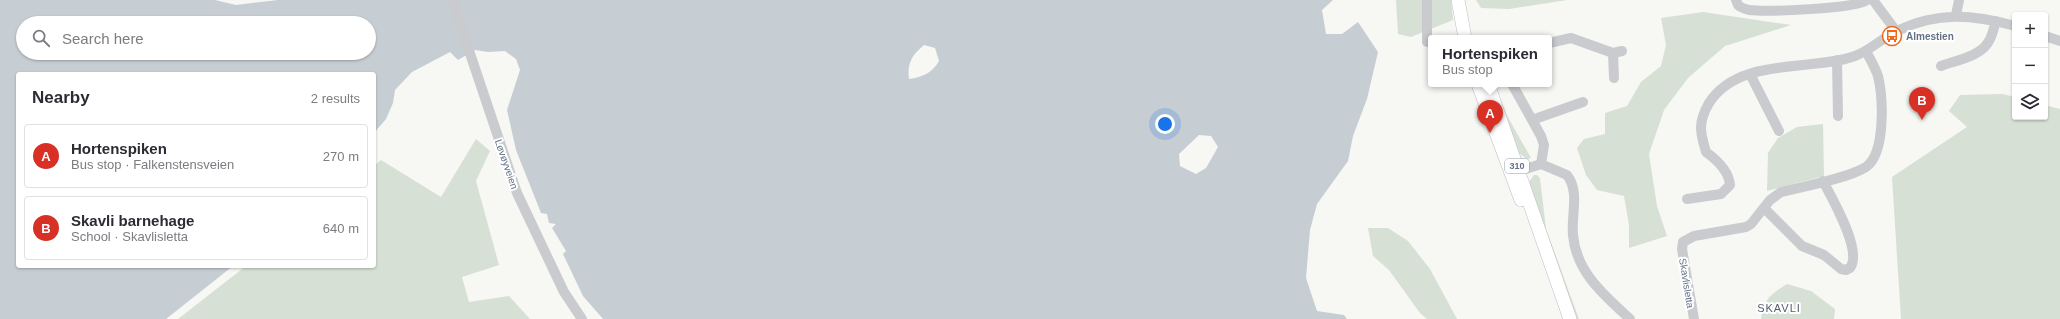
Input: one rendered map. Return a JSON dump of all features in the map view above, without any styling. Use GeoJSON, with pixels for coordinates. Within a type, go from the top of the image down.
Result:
{"type":"FeatureCollection","features":[{"type":"Feature","properties":{"kind":"main road"},"geometry":{"type":"LineString","coordinates":[[1458,0],[1464,35]]}},
{"type":"Feature","properties":{"kind":"main road"},"geometry":{"type":"LineString","coordinates":[[1461,14],[1471,35]]}},
{"type":"Feature","properties":{"kind":"main road","name":"310"},"geometry":{"type":"LineString","coordinates":[[1479,87],[1514,172]]}},
{"type":"Feature","properties":{"kind":"main road","name":"310"},"geometry":{"type":"LineString","coordinates":[[1489,87],[1528,218],[1544,249],[1570,319]]}},
{"type":"Feature","properties":{"kind":"street","name":"Løvøyveien"},"geometry":{"type":"LineString","coordinates":[[452,0],[520,200],[564,292],[582,319]]}},
{"type":"Feature","properties":{"kind":"street"},"geometry":{"type":"LineString","coordinates":[[1427,0],[1427,42]]}},
{"type":"Feature","properties":{"kind":"street"},"geometry":{"type":"LineString","coordinates":[[1736,0],[1738,5],[1749,10],[1823,9],[1858,5],[1867,0]]}},
{"type":"Feature","properties":{"kind":"street"},"geometry":{"type":"LineString","coordinates":[[1873,0],[1896,31]]}},
{"type":"Feature","properties":{"kind":"street"},"geometry":{"type":"LineString","coordinates":[[1956,15],[1959,0]]}},
{"type":"Feature","properties":{"kind":"street"},"geometry":{"type":"LineString","coordinates":[[1687,199],[1721,194],[1730,185],[1730,180],[1719,162],[1706,152],[1701,128],[1707,106],[1719,91],[1728,84],[1750,74],[1774,68],[1837,60],[1855,56],[1866,51],[1896,31],[1939,18],[1956,15],[1996,21],[2012,25]]}},
{"type":"Feature","properties":{"kind":"street"},"geometry":{"type":"LineString","coordinates":[[1941,66],[1973,54],[1982,48],[1990,40],[1996,21]]}},
{"type":"Feature","properties":{"kind":"street"},"geometry":{"type":"LineString","coordinates":[[2048,37],[2060,41]]}},
{"type":"Feature","properties":{"kind":"street"},"geometry":{"type":"LineString","coordinates":[[1552,42],[1571,38],[1617,52],[1614,78]]}},
{"type":"Feature","properties":{"kind":"street","name":"Skavlisletta"},"geometry":{"type":"LineString","coordinates":[[1694,319],[1682,249],[1684,242],[1694,236],[1746,227],[1752,224],[1765,209],[1770,200],[1781,192],[1843,176],[1866,167],[1877,154],[1880,139],[1880,84],[1866,51]]}},
{"type":"Feature","properties":{"kind":"street"},"geometry":{"type":"LineString","coordinates":[[1837,60],[1838,116]]}},
{"type":"Feature","properties":{"kind":"street"},"geometry":{"type":"LineString","coordinates":[[1750,74],[1779,131]]}},
{"type":"Feature","properties":{"kind":"street"},"geometry":{"type":"LineString","coordinates":[[1514,87],[1541,136],[1544,146],[1541,164]]}},
{"type":"Feature","properties":{"kind":"street"},"geometry":{"type":"LineString","coordinates":[[1532,120],[1583,102]]}},
{"type":"Feature","properties":{"kind":"street"},"geometry":{"type":"LineString","coordinates":[[1514,172],[1541,164],[1559,170],[1567,175],[1571,180],[1574,195],[1573,236],[1578,258],[1596,287],[1630,319]]}},
{"type":"Feature","properties":{"kind":"street"},"geometry":{"type":"LineString","coordinates":[[1765,209],[1802,246],[1824,254],[1841,269],[1846,270],[1850,268],[1854,258],[1846,226],[1823,181]]}},
{"type":"Feature","properties":{"kind":"shaded area"},"geometry":{"type":"Polygon","coordinates":[[[0,0],[215,0],[236,5],[278,0],[1333,0],[1322,10],[1326,34],[1342,34],[1358,22],[1378,52],[1367,99],[1353,136],[1348,161],[1317,204],[1310,230],[1306,278],[1317,311],[1344,315],[1347,319],[603,319],[583,296],[563,254],[566,251],[552,228],[556,224],[549,223],[547,214],[541,213],[516,150],[507,110],[520,70],[516,59],[505,51],[488,52],[475,50],[458,60],[450,52],[412,72],[395,90],[393,103],[386,119],[376,131],[376,72],[16,72],[16,268],[230,268],[166,319],[0,319],[0,0]],[[924,45],[911,60],[909,79],[927,74],[939,61],[935,48],[924,45]],[[1199,135],[1179,154],[1180,166],[1196,174],[1206,168],[1218,147],[1211,136],[1199,135]]]}},
{"type":"Feature","properties":{"kind":"shaded area"},"geometry":{"type":"Polygon","coordinates":[[[1396,0],[1451,0],[1453,20],[1411,37],[1398,34],[1396,0]]]}},
{"type":"Feature","properties":{"kind":"shaded area"},"geometry":{"type":"Polygon","coordinates":[[[1476,0],[1567,0],[1509,9],[1481,8],[1476,0]]]}},
{"type":"Feature","properties":{"kind":"shaded area"},"geometry":{"type":"Polygon","coordinates":[[[1703,12],[1791,25],[1725,46],[1688,78],[1664,110],[1649,154],[1657,206],[1667,236],[1629,248],[1629,225],[1624,196],[1597,190],[1586,175],[1577,148],[1584,139],[1605,134],[1605,113],[1627,106],[1641,82],[1661,66],[1666,45],[1661,18],[1703,12]]]}},
{"type":"Feature","properties":{"kind":"shaded area"},"geometry":{"type":"Polygon","coordinates":[[[2002,94],[2012,96],[2012,120],[2048,120],[2048,106],[2060,109],[2060,319],[1901,319],[1892,177],[1967,127],[1949,111],[1960,95],[2002,94]]]}},
{"type":"Feature","properties":{"kind":"shaded area"},"geometry":{"type":"Polygon","coordinates":[[[1499,96],[1505,112],[1531,158],[1527,159],[1517,152],[1499,96]]]}},
{"type":"Feature","properties":{"kind":"shaded area"},"geometry":{"type":"Polygon","coordinates":[[[1823,124],[1824,176],[1767,191],[1768,153],[1778,138],[1797,127],[1823,124]]]}},
{"type":"Feature","properties":{"kind":"shaded area"},"geometry":{"type":"Polygon","coordinates":[[[476,139],[490,151],[476,181],[499,265],[462,277],[469,302],[509,296],[530,319],[178,319],[243,268],[376,268],[376,164],[381,160],[441,197],[476,139]]]}},
{"type":"Feature","properties":{"kind":"shaded area"},"geometry":{"type":"Polygon","coordinates":[[[1534,175],[1537,175],[1540,178],[1546,229],[1579,319],[1575,319],[1529,182],[1534,175]]]}},
{"type":"Feature","properties":{"kind":"shaded area"},"geometry":{"type":"Polygon","coordinates":[[[1368,228],[1388,228],[1408,241],[1430,269],[1457,319],[1427,319],[1420,313],[1389,270],[1373,256],[1368,228]]]}},
{"type":"Feature","properties":{"kind":"shaded area"},"geometry":{"type":"Polygon","coordinates":[[[1787,284],[1811,291],[1835,309],[1834,319],[1761,319],[1764,306],[1769,298],[1772,294],[1787,284]]]}},
{"type":"Feature","properties":{"kind":"place","name":"Almestien"},"geometry":{"type":"Point","coordinates":[1892,36]}},
{"type":"Feature","properties":{"kind":"place","name":"Skavli barnehage"},"geometry":{"type":"Point","coordinates":[1922,120]}},
{"type":"Feature","properties":{"kind":"place","name":"Hortenspiken"},"geometry":{"type":"Point","coordinates":[1490,133]}},
{"type":"Feature","properties":{"kind":"district","name":"SKAVLI"},"geometry":{"type":"Point","coordinates":[1779,308]}}]}
